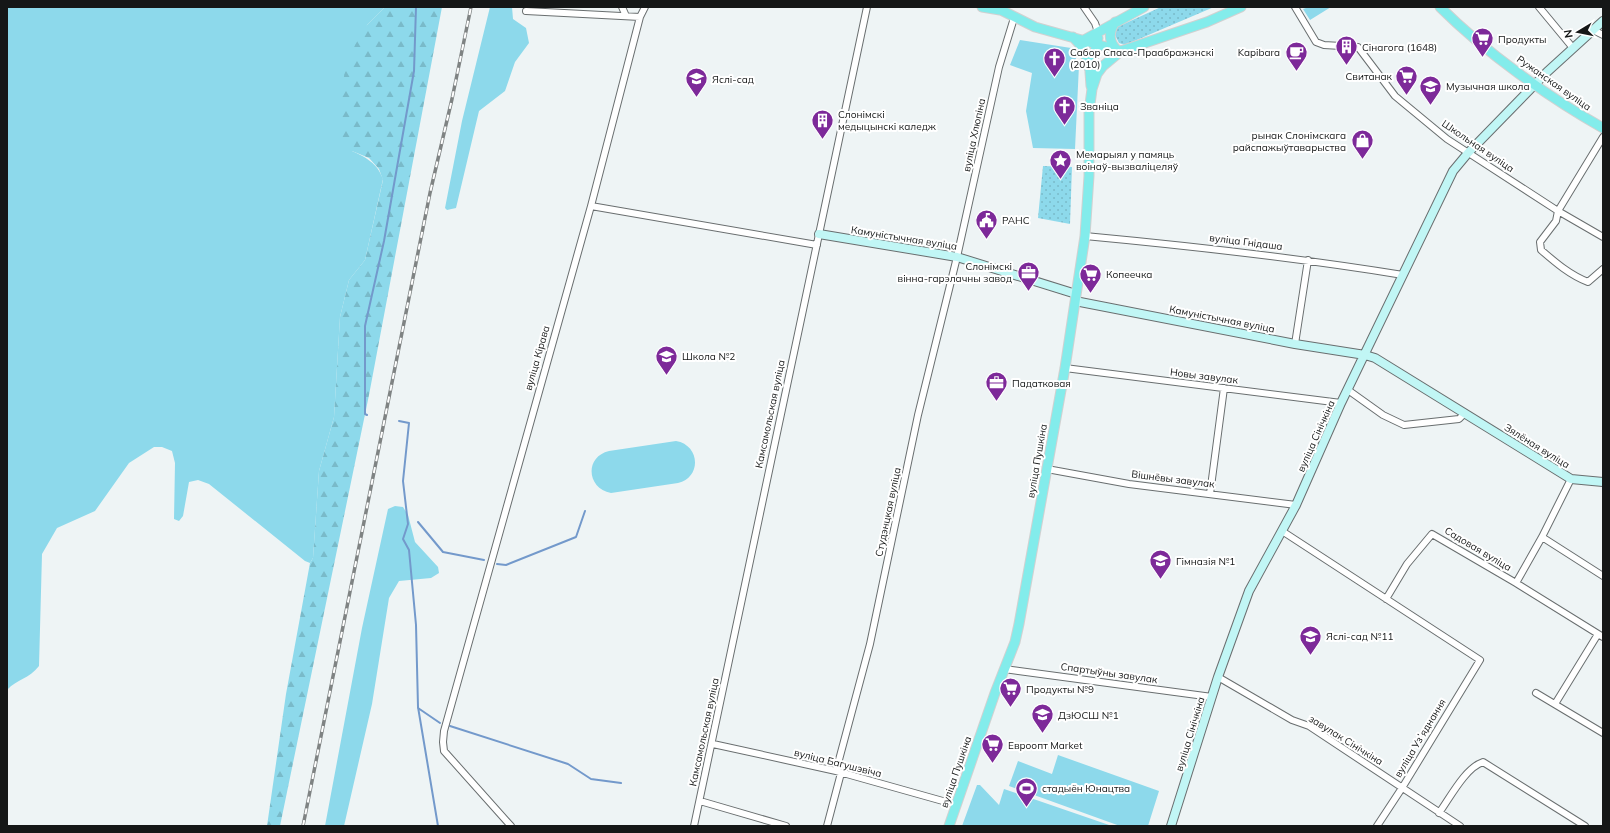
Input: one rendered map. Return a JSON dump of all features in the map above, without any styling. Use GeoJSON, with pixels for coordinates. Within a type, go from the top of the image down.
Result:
{"type":"FeatureCollection","features":[{"type":"Feature","properties":{"kind":"main road"},"geometry":{"type":"LineString","coordinates":[[982,7],[998,9],[1035,27],[1118,50],[1207,22],[1241,7]]}},
{"type":"Feature","properties":{"kind":"main road"},"geometry":{"type":"LineString","coordinates":[[1084,40],[1144,7]]}},
{"type":"Feature","properties":{"kind":"main road","name":"Ружанская вуліца"},"geometry":{"type":"LineString","coordinates":[[1440,7],[1482,44],[1536,85],[1572,111],[1603,128]]}},
{"type":"Feature","properties":{"kind":"main road"},"geometry":{"type":"LineString","coordinates":[[1115,22],[1110,36],[1112,45],[1118,50]]}},
{"type":"Feature","properties":{"kind":"main road"},"geometry":{"type":"LineString","coordinates":[[1093,73],[1100,60],[1097,43],[1098,32]]}},
{"type":"Feature","properties":{"kind":"main road"},"geometry":{"type":"LineString","coordinates":[[1073,37],[1084,49],[1093,73]]}},
{"type":"Feature","properties":{"kind":"main road","name":"вуліца Пушкіна"},"geometry":{"type":"LineString","coordinates":[[949,826],[1019,624],[1065,368],[1085,236],[1089,176],[1089,112],[1093,73],[1110,59],[1118,50]]}},
{"type":"Feature","properties":{"kind":"street"},"geometry":{"type":"LineString","coordinates":[[622,7],[626,16]]}},
{"type":"Feature","properties":{"kind":"street","name":"вуліца Кірава"},"geometry":{"type":"LineString","coordinates":[[511,826],[444,751],[444,731],[591,206],[640,17],[645,7]]}},
{"type":"Feature","properties":{"kind":"street","name":"Камсамольская вуліца"},"geometry":{"type":"LineString","coordinates":[[694,826],[713,744],[752,544],[868,7]]}},
{"type":"Feature","properties":{"kind":"street"},"geometry":{"type":"LineString","coordinates":[[1084,7],[1095,23],[1098,32]]}},
{"type":"Feature","properties":{"kind":"street","name":"Школьная вуліца"},"geometry":{"type":"LineString","coordinates":[[1295,7],[1316,42],[1324,46],[1358,47],[1395,96],[1447,139],[1558,211],[1603,236]]}},
{"type":"Feature","properties":{"kind":"street"},"geometry":{"type":"LineString","coordinates":[[1539,7],[1573,48]]}},
{"type":"Feature","properties":{"kind":"street"},"geometry":{"type":"LineString","coordinates":[[526,11],[640,17]]}},
{"type":"Feature","properties":{"kind":"street","name":"вуліца Хлюпіна"},"geometry":{"type":"LineString","coordinates":[[958,257],[999,67],[1014,18]]}},
{"type":"Feature","properties":{"kind":"street","name":"вуліца Сінічкіна"},"geometry":{"type":"LineString","coordinates":[[1171,826],[1218,677],[1249,591],[1296,505],[1341,403],[1453,171],[1468,153],[1573,48],[1603,21]]}},
{"type":"Feature","properties":{"kind":"street"},"geometry":{"type":"LineString","coordinates":[[1593,30],[1603,35]]}},
{"type":"Feature","properties":{"kind":"street"},"geometry":{"type":"LineString","coordinates":[[1603,137],[1558,211],[1556,221],[1540,242],[1541,250],[1571,275],[1588,282],[1603,269]]}},
{"type":"Feature","properties":{"kind":"street"},"geometry":{"type":"LineString","coordinates":[[591,206],[817,245]]}},
{"type":"Feature","properties":{"kind":"street","name":"Камуністычная вуліца"},"geometry":{"type":"LineString","coordinates":[[819,234],[958,257],[1075,297],[1295,344],[1365,355]]}},
{"type":"Feature","properties":{"kind":"street","name":"вуліца Гнідаша"},"geometry":{"type":"LineString","coordinates":[[1085,236],[1176,244],[1308,260],[1404,275]]}},
{"type":"Feature","properties":{"kind":"street","name":"Студэнцкая вуліца"},"geometry":{"type":"LineString","coordinates":[[828,826],[838,772],[870,644],[918,415],[958,257]]}},
{"type":"Feature","properties":{"kind":"street"},"geometry":{"type":"LineString","coordinates":[[1295,344],[1308,260]]}},
{"type":"Feature","properties":{"kind":"street","name":"Зялёная вуліца"},"geometry":{"type":"LineString","coordinates":[[1365,355],[1374,358],[1571,479],[1603,482]]}},
{"type":"Feature","properties":{"kind":"street","name":"Новы завулак"},"geometry":{"type":"LineString","coordinates":[[1065,368],[1341,403]]}},
{"type":"Feature","properties":{"kind":"street"},"geometry":{"type":"LineString","coordinates":[[1210,494],[1224,388]]}},
{"type":"Feature","properties":{"kind":"street"},"geometry":{"type":"LineString","coordinates":[[1348,390],[1383,415],[1404,425],[1459,418],[1465,413]]}},
{"type":"Feature","properties":{"kind":"street","name":"Вішнёвы завулак"},"geometry":{"type":"LineString","coordinates":[[1047,469],[1129,484],[1296,505]]}},
{"type":"Feature","properties":{"kind":"street","name":"Садовая вуліца"},"geometry":{"type":"LineString","coordinates":[[1386,599],[1407,564],[1432,534],[1516,583],[1542,537],[1571,479]]}},
{"type":"Feature","properties":{"kind":"street"},"geometry":{"type":"LineString","coordinates":[[1282,531],[1386,599]]}},
{"type":"Feature","properties":{"kind":"street"},"geometry":{"type":"LineString","coordinates":[[1542,537],[1603,576]]}},
{"type":"Feature","properties":{"kind":"street"},"geometry":{"type":"LineString","coordinates":[[1516,583],[1600,635],[1556,704]]}},
{"type":"Feature","properties":{"kind":"street","name":"вуліца Узʼяднання"},"geometry":{"type":"LineString","coordinates":[[1377,826],[1402,788],[1480,660],[1386,599]]}},
{"type":"Feature","properties":{"kind":"street","name":"Спартыўны завулак"},"geometry":{"type":"LineString","coordinates":[[1004,669],[1212,697]]}},
{"type":"Feature","properties":{"kind":"street","name":"завулак Сінічкіна"},"geometry":{"type":"LineString","coordinates":[[1218,677],[1292,720],[1309,726],[1460,826]]}},
{"type":"Feature","properties":{"kind":"street"},"geometry":{"type":"LineString","coordinates":[[1536,693],[1603,733]]}},
{"type":"Feature","properties":{"kind":"street","name":"вуліца Багушэвіча"},"geometry":{"type":"LineString","coordinates":[[713,744],[838,772],[956,804]]}},
{"type":"Feature","properties":{"kind":"street"},"geometry":{"type":"LineString","coordinates":[[1439,813],[1469,770],[1477,764],[1483,762],[1585,826]]}},
{"type":"Feature","properties":{"kind":"street"},"geometry":{"type":"LineString","coordinates":[[700,801],[786,826]]}},
{"type":"Feature","properties":{"kind":"green space"},"geometry":{"type":"Polygon","coordinates":[[[7,7],[385,7],[367,25],[352,151],[375,165],[381,173],[383,179],[365,260],[349,280],[340,317],[334,417],[319,471],[313,558],[310,563],[305,561],[209,484],[198,480],[189,482],[183,516],[179,521],[174,519],[175,463],[172,451],[162,447],[154,447],[129,463],[95,511],[57,528],[42,554],[39,666],[31,674],[15,683],[7,690],[7,7]]]}},
{"type":"Feature","properties":{"kind":"green space"},"geometry":{"type":"Polygon","coordinates":[[[385,7],[442,7],[369,395],[280,826],[267,826],[286,694],[310,563],[313,558],[319,471],[334,417],[340,317],[349,280],[365,260],[383,180],[379,169],[369,158],[352,151],[340,133],[340,105],[345,69],[355,45],[367,25],[385,7]]]}},
{"type":"Feature","properties":{"kind":"green space"},"geometry":{"type":"Polygon","coordinates":[[[490,7],[512,7],[513,19],[526,28],[529,43],[515,62],[505,91],[479,111],[456,208],[447,210],[445,208],[462,121],[490,7]]]}},
{"type":"Feature","properties":{"kind":"green space"},"geometry":{"type":"Polygon","coordinates":[[[1161,7],[1214,7],[1125,45],[1119,43],[1115,35],[1115,28],[1161,7]]]}},
{"type":"Feature","properties":{"kind":"green space"},"geometry":{"type":"Polygon","coordinates":[[[1309,7],[1331,7],[1310,20],[1303,9],[1309,7]]]}},
{"type":"Feature","properties":{"kind":"green space"},"geometry":{"type":"Polygon","coordinates":[[[1020,40],[1071,48],[1079,65],[1075,149],[1033,148],[1026,111],[1032,73],[1010,65],[1020,40]]]}},
{"type":"Feature","properties":{"kind":"green space"},"geometry":{"type":"Polygon","coordinates":[[[1043,166],[1072,167],[1070,224],[1038,218],[1043,166]]]}},
{"type":"Feature","properties":{"kind":"green space"},"geometry":{"type":"Polygon","coordinates":[[[676,441],[690,448],[694,454],[694,468],[686,480],[678,483],[611,493],[597,486],[593,480],[592,466],[601,454],[609,451],[676,441]]]}},
{"type":"Feature","properties":{"kind":"green space"},"geometry":{"type":"Polygon","coordinates":[[[395,506],[403,507],[408,515],[415,542],[438,567],[439,573],[431,578],[399,581],[389,598],[372,704],[344,826],[325,826],[362,628],[388,509],[395,506]]]}},
{"type":"Feature","properties":{"kind":"green space"},"geometry":{"type":"Polygon","coordinates":[[[1058,755],[1159,791],[1148,826],[1120,826],[1009,786],[1018,761],[1052,774],[1058,755]]]}},
{"type":"Feature","properties":{"kind":"green space","name":"стадыён Юнацтва"},"geometry":{"type":"Polygon","coordinates":[[[977,785],[980,785],[999,805],[1004,789],[1112,826],[962,826],[977,785]]]}},
{"type":"Feature","properties":{"kind":"waterway"},"geometry":{"type":"LineString","coordinates":[[367,415],[365,414],[365,326],[384,241],[414,71],[416,7]]}},
{"type":"Feature","properties":{"kind":"waterway"},"geometry":{"type":"LineString","coordinates":[[399,421],[409,423],[403,481],[408,524],[403,539],[409,550],[416,625],[418,707],[438,826]]}},
{"type":"Feature","properties":{"kind":"waterway"},"geometry":{"type":"LineString","coordinates":[[497,564],[506,565],[576,537],[585,511]]}},
{"type":"Feature","properties":{"kind":"waterway"},"geometry":{"type":"LineString","coordinates":[[418,522],[443,552],[484,560]]}},
{"type":"Feature","properties":{"kind":"waterway"},"geometry":{"type":"LineString","coordinates":[[418,708],[440,723]]}},
{"type":"Feature","properties":{"kind":"waterway"},"geometry":{"type":"LineString","coordinates":[[450,726],[568,764],[591,779],[621,783]]}},
{"type":"Feature","properties":{"kind":"railway"},"geometry":{"type":"LineString","coordinates":[[303,826],[430,193],[452,99],[471,7]]}},
{"type":"Feature","properties":{"kind":"place","name":"Продукты"},"geometry":{"type":"Point","coordinates":[1482,58]}},
{"type":"Feature","properties":{"kind":"place","name":"Сінагога (1648)"},"geometry":{"type":"Point","coordinates":[1346,66]}},
{"type":"Feature","properties":{"kind":"place","name":"Kapibara"},"geometry":{"type":"Point","coordinates":[1296,72]}},
{"type":"Feature","properties":{"kind":"place","name":"Сабор Спаса-Праабражэнскі (2010)"},"geometry":{"type":"Point","coordinates":[1055,78]}},
{"type":"Feature","properties":{"kind":"place","name":"Свитанак"},"geometry":{"type":"Point","coordinates":[1407,96]}},
{"type":"Feature","properties":{"kind":"place","name":"Яслі-сад"},"geometry":{"type":"Point","coordinates":[697,98]}},
{"type":"Feature","properties":{"kind":"place","name":"Музычная школа"},"geometry":{"type":"Point","coordinates":[1430,106]}},
{"type":"Feature","properties":{"kind":"place","name":"Званіца"},"geometry":{"type":"Point","coordinates":[1065,126]}},
{"type":"Feature","properties":{"kind":"place","name":"Слонімскі медыцынскі каледж"},"geometry":{"type":"Point","coordinates":[823,140]}},
{"type":"Feature","properties":{"kind":"place","name":"рынак Слонімскага райспажыўтаварыства"},"geometry":{"type":"Point","coordinates":[1362,160]}},
{"type":"Feature","properties":{"kind":"place","name":"Мемарыял у памяць воінаў-вызваліцеляў"},"geometry":{"type":"Point","coordinates":[1060,180]}},
{"type":"Feature","properties":{"kind":"place","name":"РАНС"},"geometry":{"type":"Point","coordinates":[987,240]}},
{"type":"Feature","properties":{"kind":"place","name":"Слонімскі вінна-гарэлачны завод"},"geometry":{"type":"Point","coordinates":[1028,292]}},
{"type":"Feature","properties":{"kind":"place","name":"Копеечка"},"geometry":{"type":"Point","coordinates":[1090,294]}},
{"type":"Feature","properties":{"kind":"place","name":"Школа №2"},"geometry":{"type":"Point","coordinates":[666,376]}},
{"type":"Feature","properties":{"kind":"place","name":"Падатковая"},"geometry":{"type":"Point","coordinates":[997,402]}},
{"type":"Feature","properties":{"kind":"place","name":"Гімназія №1"},"geometry":{"type":"Point","coordinates":[1160,580]}},
{"type":"Feature","properties":{"kind":"place","name":"Яслі-сад №11"},"geometry":{"type":"Point","coordinates":[1310,656]}},
{"type":"Feature","properties":{"kind":"place","name":"Продукты №9"},"geometry":{"type":"Point","coordinates":[1010,708]}},
{"type":"Feature","properties":{"kind":"place","name":"ДзЮСШ №1"},"geometry":{"type":"Point","coordinates":[1042,734]}},
{"type":"Feature","properties":{"kind":"place","name":"Евроопт Market"},"geometry":{"type":"Point","coordinates":[992,764]}},
{"type":"Feature","properties":{"kind":"place","name":"стадыён Юнацтва"},"geometry":{"type":"Point","coordinates":[1026,808]}}]}
